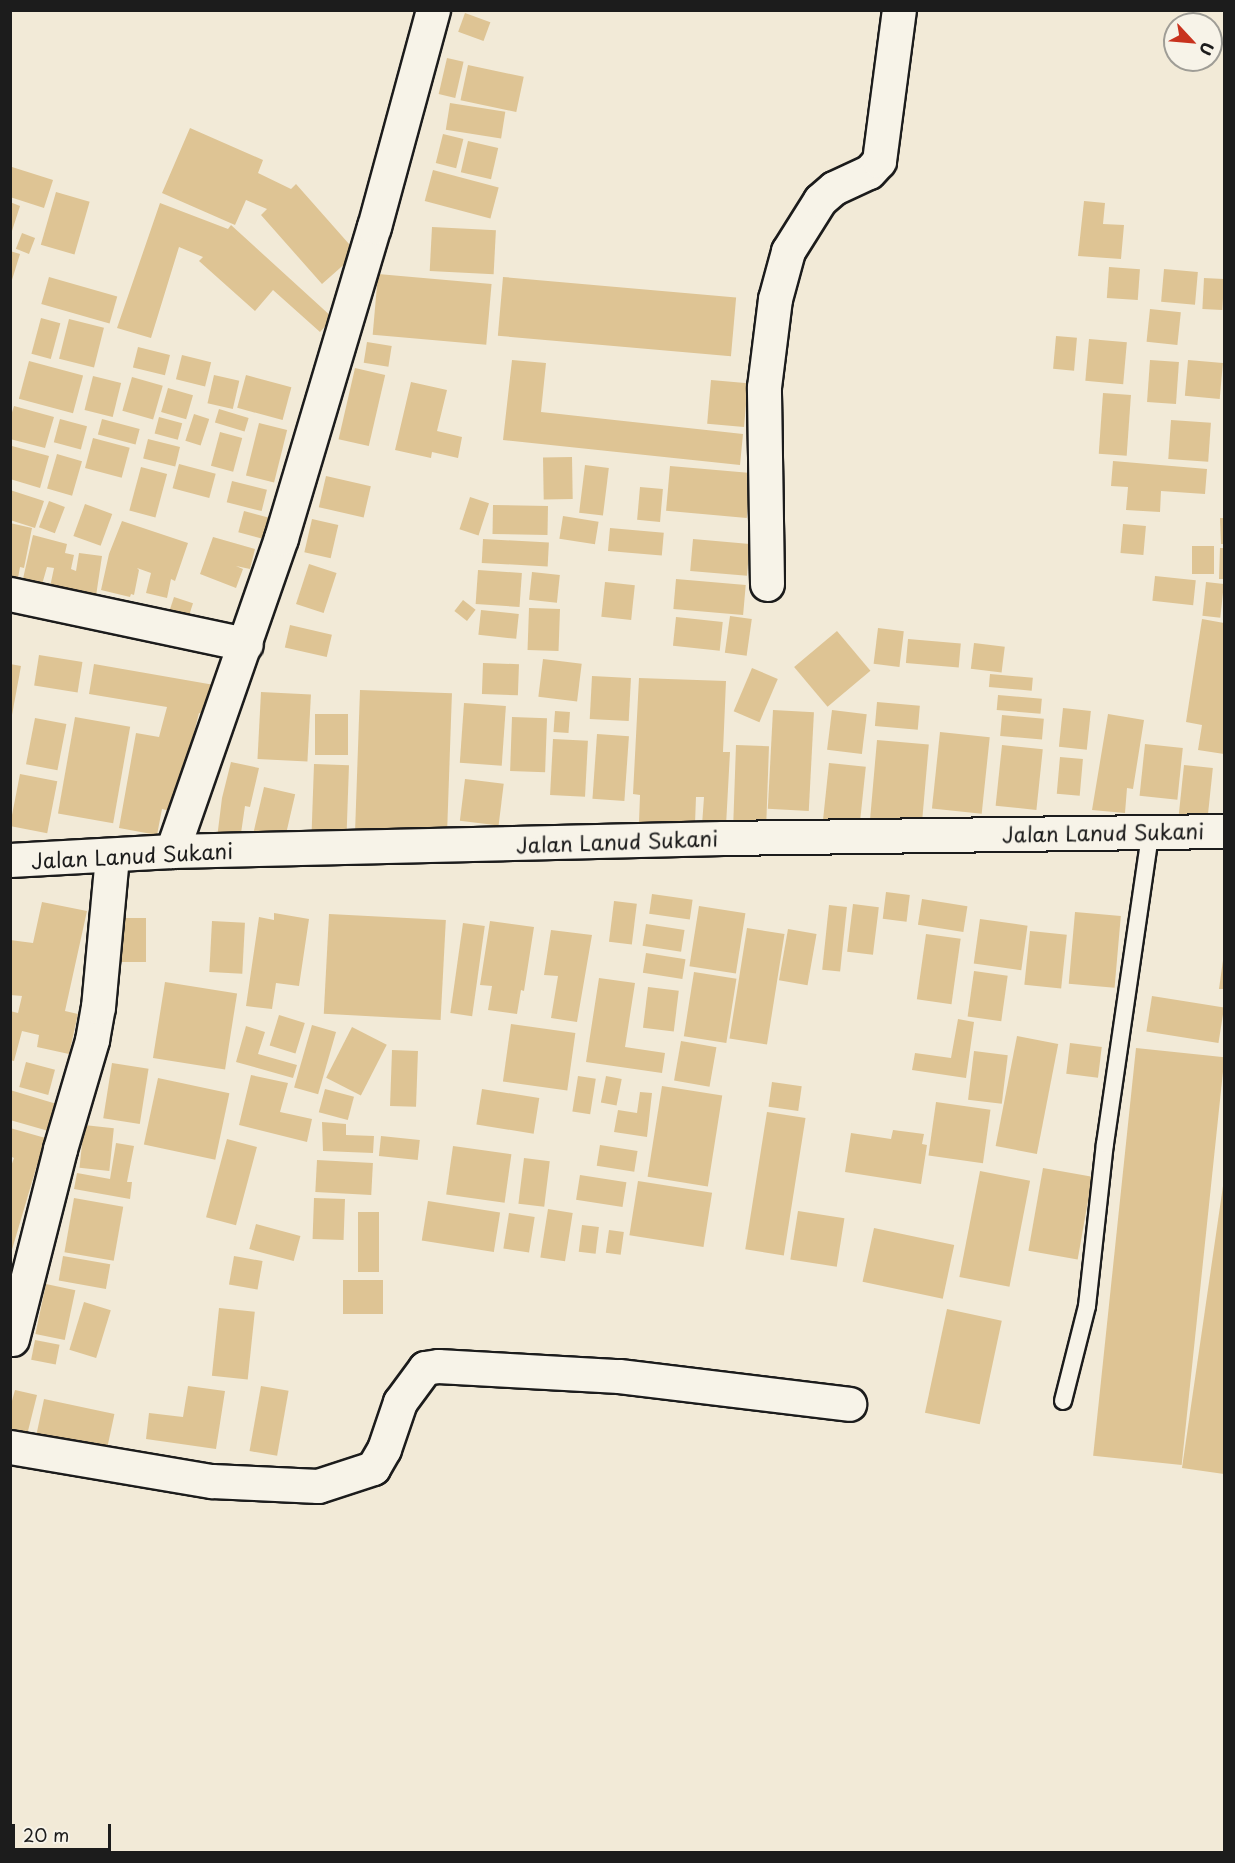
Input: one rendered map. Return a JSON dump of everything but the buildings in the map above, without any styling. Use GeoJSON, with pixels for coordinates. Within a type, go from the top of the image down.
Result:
{"type":"FeatureCollection","features":[{"type":"Feature","properties":{"kind":"street"},"geometry":{"type":"LineString","coordinates":[[172,851],[246,644],[281,538],[374,227],[433,10]]}},
{"type":"Feature","properties":{"kind":"street"},"geometry":{"type":"LineString","coordinates":[[766,584],[764,387],[775,299],[788,251],[820,200],[834,188],[869,172],[879,161],[899,10]]}},
{"type":"Feature","properties":{"kind":"street"},"geometry":{"type":"LineString","coordinates":[[10,594],[246,644]]}},
{"type":"Feature","properties":{"kind":"street","name":"Jalan Lanud Sukani"},"geometry":{"type":"LineString","coordinates":[[10,860],[172,851],[1151,830],[1224,831]]}},
{"type":"Feature","properties":{"kind":"street"},"geometry":{"type":"LineString","coordinates":[[12,1339],[60,1149],[92,1040],[98,1007],[112,856]]}},
{"type":"Feature","properties":{"kind":"street"},"geometry":{"type":"LineString","coordinates":[[10,1447],[212,1481],[318,1486],[373,1468],[384,1449],[400,1402],[425,1368],[438,1366],[620,1376],[849,1404]]}},
{"type":"Feature","properties":{"kind":"lane"},"geometry":{"type":"LineString","coordinates":[[1063,1401],[1086,1306],[1105,1144],[1151,830]]}}]}
